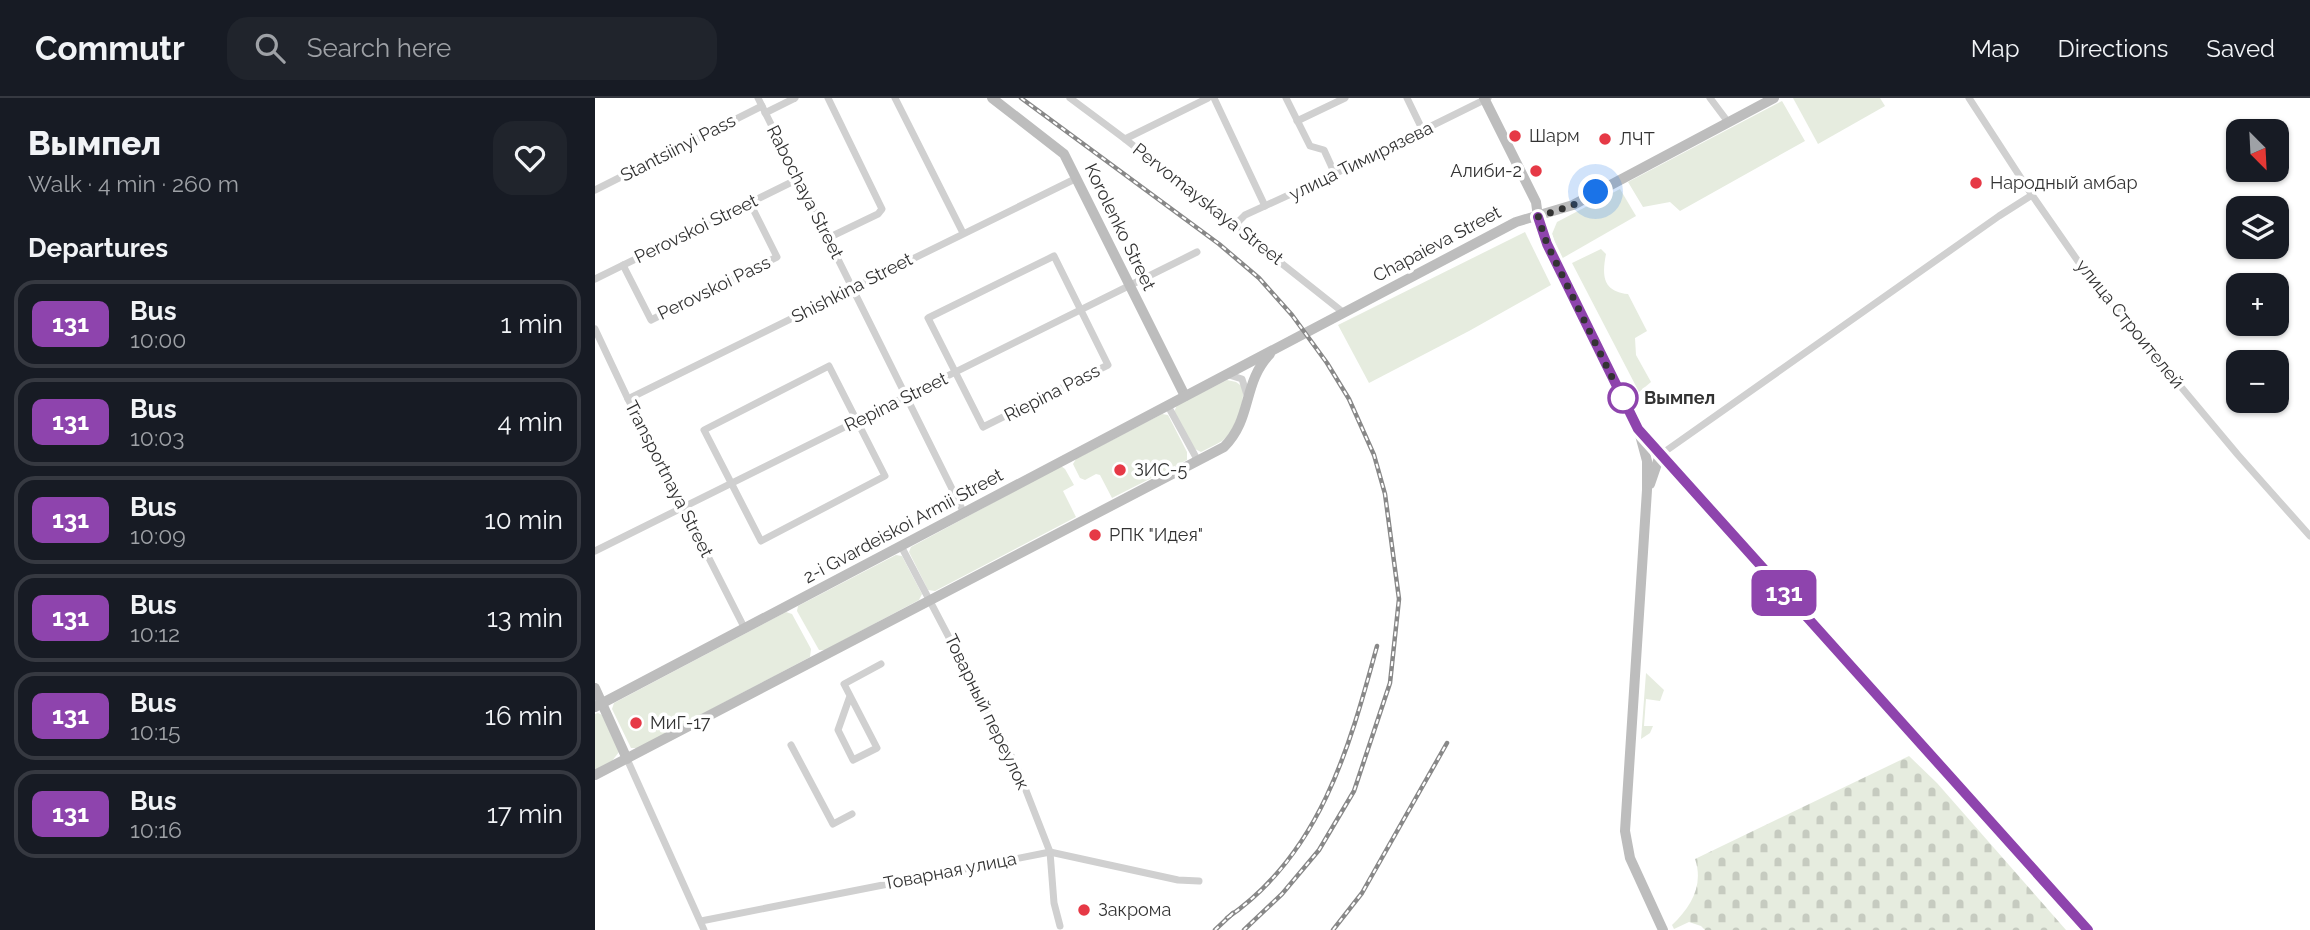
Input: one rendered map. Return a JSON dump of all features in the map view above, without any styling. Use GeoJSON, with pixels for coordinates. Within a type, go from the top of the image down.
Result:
{"type":"FeatureCollection","features":[{"type":"Feature","properties":{"kind":"main road","name":"Korolenko Street"},"geometry":{"type":"LineString","coordinates":[[992,98],[1064,154],[1185,396]]}},
{"type":"Feature","properties":{"kind":"main road"},"geometry":{"type":"LineString","coordinates":[[1486,99],[1535,202],[1547,244],[1638,429],[1647,461],[1625,831],[1630,859],[1663,930]]}},
{"type":"Feature","properties":{"kind":"main road","name":"Chapaieva Street"},"geometry":{"type":"LineString","coordinates":[[1277,348],[1516,222],[1573,205],[1768,99]]}},
{"type":"Feature","properties":{"kind":"main road"},"geometry":{"type":"LineString","coordinates":[[1488,237],[1525,225],[1537,230],[1547,244]]}},
{"type":"Feature","properties":{"kind":"main road"},"geometry":{"type":"LineString","coordinates":[[595,775],[1224,447],[1235,437],[1242,422],[1253,377],[1260,364],[1277,348]]}},
{"type":"Feature","properties":{"kind":"main road","name":"2-i Gvardeiskoi Armii Street"},"geometry":{"type":"LineString","coordinates":[[598,705],[1277,348]]}},
{"type":"Feature","properties":{"kind":"main road"},"geometry":{"type":"LineString","coordinates":[[1638,429],[2088,930]]}},
{"type":"Feature","properties":{"kind":"main road"},"geometry":{"type":"LineString","coordinates":[[1647,490],[1660,455]]}},
{"type":"Feature","properties":{"kind":"main road"},"geometry":{"type":"LineString","coordinates":[[595,688],[598,705],[627,759]]}},
{"type":"Feature","properties":{"kind":"street","name":"Stantsiinyi Pass"},"geometry":{"type":"LineString","coordinates":[[595,190],[761,105],[795,98]]}},
{"type":"Feature","properties":{"kind":"street"},"geometry":{"type":"LineString","coordinates":[[828,98],[882,209],[878,214],[828,238]]}},
{"type":"Feature","properties":{"kind":"street"},"geometry":{"type":"LineString","coordinates":[[895,98],[963,233]]}},
{"type":"Feature","properties":{"kind":"street","name":"Pervomayskaya Street"},"geometry":{"type":"LineString","coordinates":[[1070,98],[1344,313]]}},
{"type":"Feature","properties":{"kind":"street"},"geometry":{"type":"LineString","coordinates":[[1125,139],[1208,98]]}},
{"type":"Feature","properties":{"kind":"street"},"geometry":{"type":"LineString","coordinates":[[1215,98],[1265,206]]}},
{"type":"Feature","properties":{"kind":"street"},"geometry":{"type":"LineString","coordinates":[[1286,98],[1310,146],[1324,150],[1335,174]]}},
{"type":"Feature","properties":{"kind":"street"},"geometry":{"type":"LineString","coordinates":[[1297,121],[1345,98]]}},
{"type":"Feature","properties":{"kind":"street"},"geometry":{"type":"LineString","coordinates":[[1407,98],[1423,131]]}},
{"type":"Feature","properties":{"kind":"street"},"geometry":{"type":"LineString","coordinates":[[1710,98],[1728,122]]}},
{"type":"Feature","properties":{"kind":"street","name":"улица Строителей"},"geometry":{"type":"LineString","coordinates":[[1969,98],[2032,195],[2097,286],[2238,455],[2310,536]]}},
{"type":"Feature","properties":{"kind":"street","name":"улица Тимирязева"},"geometry":{"type":"LineString","coordinates":[[1235,225],[1245,215],[1486,99]]}},
{"type":"Feature","properties":{"kind":"street","name":"Rabochaya Street"},"geometry":{"type":"LineString","coordinates":[[761,105],[964,513]]}},
{"type":"Feature","properties":{"kind":"street","name":"Shishkina Street"},"geometry":{"type":"LineString","coordinates":[[628,400],[1077,178]]}},
{"type":"Feature","properties":{"kind":"street","name":"Perovskoi Street"},"geometry":{"type":"LineString","coordinates":[[595,279],[798,179]]}},
{"type":"Feature","properties":{"kind":"street"},"geometry":{"type":"LineString","coordinates":[[1660,455],[2032,195]]}},
{"type":"Feature","properties":{"kind":"street","name":"Perovskoi Pass"},"geometry":{"type":"LineString","coordinates":[[623,265],[651,320],[777,257],[750,203]]}},
{"type":"Feature","properties":{"kind":"street","name":"Repina Street"},"geometry":{"type":"LineString","coordinates":[[595,551],[1197,251]]}},
{"type":"Feature","properties":{"kind":"street","name":"Riepina Pass"},"geometry":{"type":"LineString","coordinates":[[1054,256],[1108,365],[983,427],[955,373],[927,318],[1054,256]]}},
{"type":"Feature","properties":{"kind":"street","name":"Transportnaya Street"},"geometry":{"type":"LineString","coordinates":[[595,329],[628,400],[745,629]]}},
{"type":"Feature","properties":{"kind":"street"},"geometry":{"type":"LineString","coordinates":[[829,366],[857,421],[885,476],[761,541],[704,430],[829,366]]}},
{"type":"Feature","properties":{"kind":"street"},"geometry":{"type":"LineString","coordinates":[[1226,374],[1242,379],[1248,399]]}},
{"type":"Feature","properties":{"kind":"street"},"geometry":{"type":"LineString","coordinates":[[1168,406],[1198,461]]}},
{"type":"Feature","properties":{"kind":"street","name":"Товарный переулок"},"geometry":{"type":"LineString","coordinates":[[901,546],[1016,765],[1050,852],[1054,903],[1060,926]]}},
{"type":"Feature","properties":{"kind":"street"},"geometry":{"type":"LineString","coordinates":[[850,696],[838,730],[853,760],[877,748],[844,684],[881,664]]}},
{"type":"Feature","properties":{"kind":"street"},"geometry":{"type":"LineString","coordinates":[[791,745],[833,824],[852,814]]}},
{"type":"Feature","properties":{"kind":"street"},"geometry":{"type":"LineString","coordinates":[[627,759],[704,930]]}},
{"type":"Feature","properties":{"kind":"street","name":"Товарная улица"},"geometry":{"type":"LineString","coordinates":[[701,921],[1050,852],[1178,880],[1199,881]]}},
{"type":"Feature","properties":{"kind":"green space"},"geometry":{"type":"Polygon","coordinates":[[[1793,98],[1880,98],[1885,106],[1818,144],[1793,98]]]}},
{"type":"Feature","properties":{"kind":"green space"},"geometry":{"type":"Polygon","coordinates":[[[1782,101],[1805,141],[1680,211],[1670,202],[1643,207],[1628,182],[1782,101]]]}},
{"type":"Feature","properties":{"kind":"green space"},"geometry":{"type":"Polygon","coordinates":[[[1620,189],[1636,216],[1561,259],[1552,234],[1557,222],[1620,189]]]}},
{"type":"Feature","properties":{"kind":"green space"},"geometry":{"type":"Polygon","coordinates":[[[1525,232],[1551,285],[1369,383],[1338,325],[1525,232]]]}},
{"type":"Feature","properties":{"kind":"green space"},"geometry":{"type":"Polygon","coordinates":[[[1601,249],[1606,254],[1606,281],[1613,289],[1628,294],[1647,331],[1635,338],[1636,355],[1651,382],[1639,392],[1572,263],[1601,249]]]}},
{"type":"Feature","properties":{"kind":"green space"},"geometry":{"type":"Polygon","coordinates":[[[1227,380],[1243,387],[1238,416],[1227,437],[1201,452],[1193,448],[1174,412],[1177,405],[1227,380]]]}},
{"type":"Feature","properties":{"kind":"green space"},"geometry":{"type":"Polygon","coordinates":[[[1162,414],[1168,415],[1187,452],[1187,460],[1112,498],[1100,475],[1096,474],[1085,480],[1080,478],[1073,464],[1076,459],[1162,414]]]}},
{"type":"Feature","properties":{"kind":"green space"},"geometry":{"type":"Polygon","coordinates":[[[1061,466],[1074,485],[1063,491],[1076,517],[935,591],[928,590],[909,552],[911,547],[1061,466]]]}},
{"type":"Feature","properties":{"kind":"green space"},"geometry":{"type":"Polygon","coordinates":[[[896,555],[902,556],[922,594],[919,600],[825,650],[819,650],[797,611],[798,606],[896,555]]]}},
{"type":"Feature","properties":{"kind":"green space"},"geometry":{"type":"Polygon","coordinates":[[[786,612],[792,614],[811,649],[810,657],[638,748],[631,748],[612,709],[614,703],[786,612]]]}},
{"type":"Feature","properties":{"kind":"green space"},"geometry":{"type":"Polygon","coordinates":[[[1646,673],[1664,690],[1660,701],[1646,699],[1644,726],[1653,726],[1650,733],[1641,739],[1646,673]]]}},
{"type":"Feature","properties":{"kind":"green space"},"geometry":{"type":"Polygon","coordinates":[[[595,714],[602,715],[619,752],[612,761],[595,770],[595,714]]]}},
{"type":"Feature","properties":{"kind":"green space"},"geometry":{"type":"Polygon","coordinates":[[[1909,756],[1937,783],[2066,930],[1705,930],[1689,922],[1674,929],[1672,925],[1685,911],[1697,887],[1695,859],[1909,756]]]}},
{"type":"Feature","properties":{"kind":"railway"},"geometry":{"type":"LineString","coordinates":[[1021,98],[1219,244],[1259,278],[1292,315],[1349,399],[1374,455],[1385,494],[1399,599],[1390,683],[1354,791],[1319,850],[1282,894],[1244,930]]}},
{"type":"Feature","properties":{"kind":"railway"},"geometry":{"type":"LineString","coordinates":[[1227,918],[1259,892],[1286,863],[1308,831],[1342,760],[1377,646]]}},
{"type":"Feature","properties":{"kind":"railway"},"geometry":{"type":"LineString","coordinates":[[1333,930],[1362,893],[1447,743]]}},
{"type":"Feature","properties":{"kind":"railway"},"geometry":{"type":"LineString","coordinates":[[1215,930],[1233,913]]}},
{"type":"Feature","properties":{"kind":"bus line","name":"131"},"geometry":{"type":"LineString","coordinates":[[1538,217],[1547,244],[1638,429],[2088,930]]}},
{"type":"Feature","properties":{"kind":"place","name":"Шарм"},"geometry":{"type":"Point","coordinates":[1515,136]}},
{"type":"Feature","properties":{"kind":"place","name":"ЛЧТ"},"geometry":{"type":"Point","coordinates":[1605,139]}},
{"type":"Feature","properties":{"kind":"place","name":"Алиби-2"},"geometry":{"type":"Point","coordinates":[1536,171]}},
{"type":"Feature","properties":{"kind":"place","name":"Народный амбар"},"geometry":{"type":"Point","coordinates":[1976,183]}},
{"type":"Feature","properties":{"kind":"place","name":"Вымпел"},"geometry":{"type":"Point","coordinates":[1623,398]}},
{"type":"Feature","properties":{"kind":"place","name":"ЗИС-5"},"geometry":{"type":"Point","coordinates":[1120,470]}},
{"type":"Feature","properties":{"kind":"place","name":"РПК \"Идея\""},"geometry":{"type":"Point","coordinates":[1095,535]}},
{"type":"Feature","properties":{"kind":"place","name":"МиГ-17"},"geometry":{"type":"Point","coordinates":[636,723]}},
{"type":"Feature","properties":{"kind":"place","name":"Закрома"},"geometry":{"type":"Point","coordinates":[1084,910]}},
{"type":"Feature","properties":{"kind":"route"},"geometry":{"type":"LineString","coordinates":[[1596,192],[1573,205],[1538,217],[1547,244],[1623,398]]}}]}
